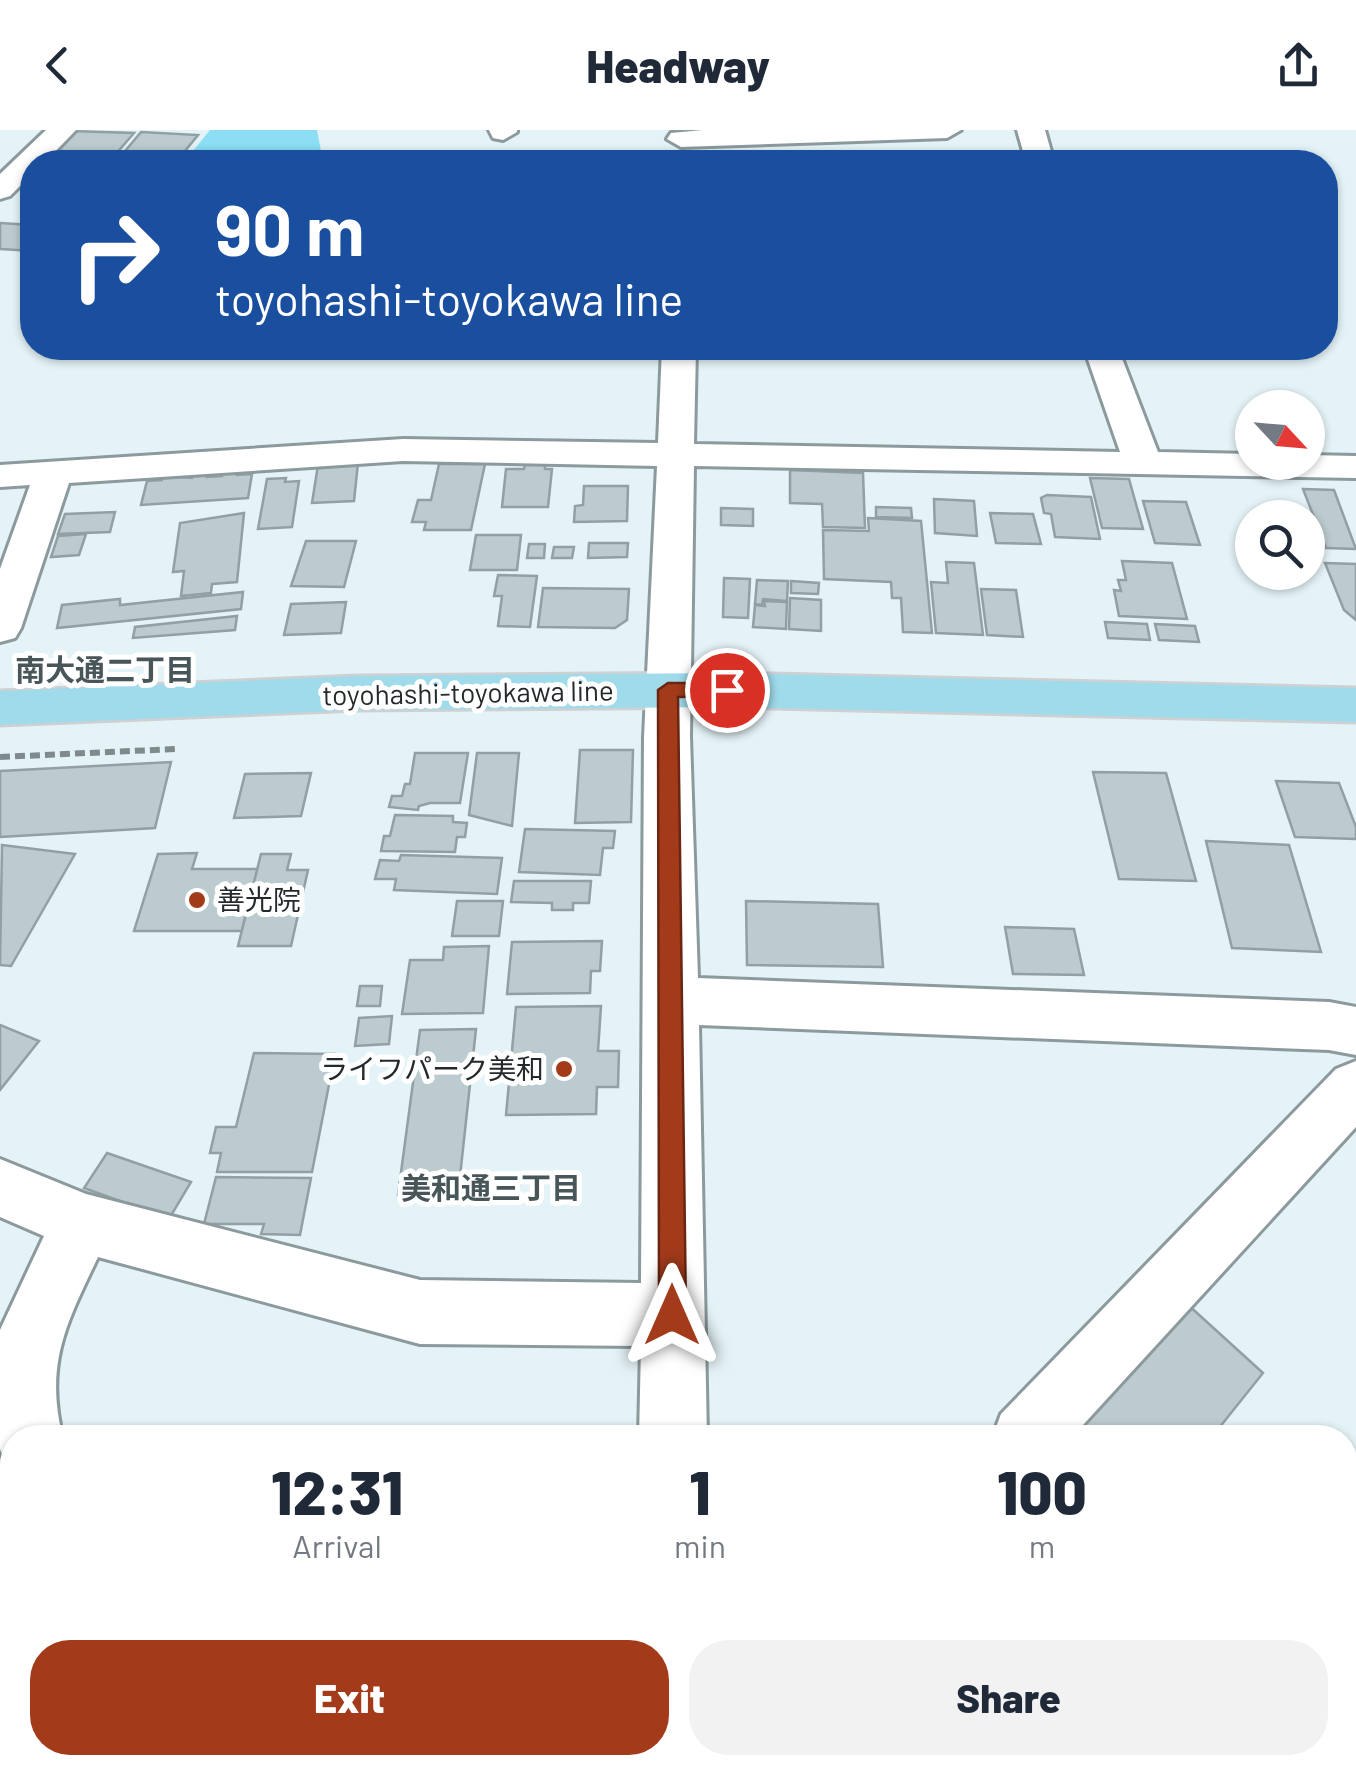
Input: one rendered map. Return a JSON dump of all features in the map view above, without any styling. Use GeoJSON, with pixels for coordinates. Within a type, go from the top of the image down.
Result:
{"type":"FeatureCollection","features":[{"type":"Feature","properties":{"kind":"main road","name":"toyohashi-toyokawa line"},"geometry":{"type":"LineString","coordinates":[[0,708],[358,693],[668,690],[1356,705]]}},
{"type":"Feature","properties":{"kind":"street"},"geometry":{"type":"LineString","coordinates":[[41,150],[62,130]]}},
{"type":"Feature","properties":{"kind":"street"},"geometry":{"type":"LineString","coordinates":[[681,144],[947,130]]}},
{"type":"Feature","properties":{"kind":"street"},"geometry":{"type":"LineString","coordinates":[[0,190],[20,171]]}},
{"type":"Feature","properties":{"kind":"street"},"geometry":{"type":"LineString","coordinates":[[674,1425],[668,690],[679,360]]}},
{"type":"Feature","properties":{"kind":"street"},"geometry":{"type":"LineString","coordinates":[[1104,360],[1143,464]]}},
{"type":"Feature","properties":{"kind":"street"},"geometry":{"type":"LineString","coordinates":[[0,476],[403,450],[1356,468]]}},
{"type":"Feature","properties":{"kind":"street"},"geometry":{"type":"LineString","coordinates":[[0,628],[54,472]]}},
{"type":"Feature","properties":{"kind":"street"},"geometry":{"type":"LineString","coordinates":[[672,1000],[1328,1026],[1356,1031]]}},
{"type":"Feature","properties":{"kind":"street"},"geometry":{"type":"LineString","coordinates":[[1037,1425],[1356,1087]]}},
{"type":"Feature","properties":{"kind":"street"},"geometry":{"type":"LineString","coordinates":[[0,1187],[83,1223],[420,1312],[672,1315]]}},
{"type":"Feature","properties":{"kind":"street"},"geometry":{"type":"LineString","coordinates":[[24,1425],[20,1412],[22,1352],[83,1223]]}},
{"type":"Feature","properties":{"kind":"shaded area"},"geometry":{"type":"Polygon","coordinates":[[[210,130],[317,130],[321,150],[194,150],[210,130]]]}},
{"type":"Feature","properties":{"kind":"building"},"geometry":{"type":"Polygon","coordinates":[[[71,131],[134,133],[119,150],[55,150],[71,131]]]}},
{"type":"Feature","properties":{"kind":"building"},"geometry":{"type":"Polygon","coordinates":[[[141,132],[198,135],[186,150],[126,150],[141,132]]]}},
{"type":"Feature","properties":{"kind":"building"},"geometry":{"type":"Polygon","coordinates":[[[0,223],[20,224],[20,250],[0,249],[0,223]]]}},
{"type":"Feature","properties":{"kind":"building"},"geometry":{"type":"Polygon","coordinates":[[[358,463],[354,501],[312,503],[318,465],[358,463]]]}},
{"type":"Feature","properties":{"kind":"building"},"geometry":{"type":"Polygon","coordinates":[[[439,464],[485,464],[471,530],[424,530],[426,522],[412,522],[418,500],[431,500],[439,464]]]}},
{"type":"Feature","properties":{"kind":"building"},"geometry":{"type":"Polygon","coordinates":[[[525,464],[545,464],[545,469],[552,469],[548,507],[502,507],[506,469],[524,469],[525,464]]]}},
{"type":"Feature","properties":{"kind":"building"},"geometry":{"type":"Polygon","coordinates":[[[238,470],[237,475],[252,474],[248,498],[141,505],[147,481],[208,473],[207,477],[222,476],[222,472],[238,470]]]}},
{"type":"Feature","properties":{"kind":"building"},"geometry":{"type":"Polygon","coordinates":[[[790,470],[863,473],[865,528],[823,527],[822,504],[790,503],[790,470]]]}},
{"type":"Feature","properties":{"kind":"building"},"geometry":{"type":"Polygon","coordinates":[[[286,478],[285,482],[299,481],[292,527],[258,529],[267,479],[286,478]]]}},
{"type":"Feature","properties":{"kind":"building"},"geometry":{"type":"Polygon","coordinates":[[[1090,478],[1129,479],[1143,529],[1102,528],[1090,478]]]}},
{"type":"Feature","properties":{"kind":"building"},"geometry":{"type":"Polygon","coordinates":[[[584,486],[628,486],[627,521],[574,522],[575,506],[583,505],[584,486]]]}},
{"type":"Feature","properties":{"kind":"building"},"geometry":{"type":"Polygon","coordinates":[[[1303,489],[1334,490],[1356,549],[1326,548],[1325,500],[1307,500],[1303,489]]]}},
{"type":"Feature","properties":{"kind":"building"},"geometry":{"type":"Polygon","coordinates":[[[1091,497],[1100,539],[1055,537],[1051,514],[1044,513],[1041,498],[1091,497]]]}},
{"type":"Feature","properties":{"kind":"building"},"geometry":{"type":"Polygon","coordinates":[[[934,499],[974,501],[977,536],[935,533],[934,499]]]}},
{"type":"Feature","properties":{"kind":"building"},"geometry":{"type":"Polygon","coordinates":[[[1143,501],[1186,502],[1200,545],[1155,543],[1143,501]]]}},
{"type":"Feature","properties":{"kind":"building"},"geometry":{"type":"Polygon","coordinates":[[[876,507],[911,508],[912,518],[876,517],[876,507]]]}},
{"type":"Feature","properties":{"kind":"building"},"geometry":{"type":"Polygon","coordinates":[[[721,508],[753,509],[753,526],[721,525],[721,508]]]}},
{"type":"Feature","properties":{"kind":"building"},"geometry":{"type":"Polygon","coordinates":[[[115,512],[110,532],[58,534],[65,514],[115,512]]]}},
{"type":"Feature","properties":{"kind":"building"},"geometry":{"type":"Polygon","coordinates":[[[244,513],[237,582],[212,584],[211,593],[181,596],[184,571],[173,572],[180,523],[244,513]]]}},
{"type":"Feature","properties":{"kind":"building"},"geometry":{"type":"Polygon","coordinates":[[[990,513],[1033,514],[1041,544],[996,543],[990,513]]]}},
{"type":"Feature","properties":{"kind":"building"},"geometry":{"type":"Polygon","coordinates":[[[868,518],[921,521],[932,633],[903,632],[901,598],[892,598],[891,582],[824,579],[823,530],[869,531],[868,518]]]}},
{"type":"Feature","properties":{"kind":"building"},"geometry":{"type":"Polygon","coordinates":[[[86,534],[79,555],[51,557],[58,536],[86,534]]]}},
{"type":"Feature","properties":{"kind":"building"},"geometry":{"type":"Polygon","coordinates":[[[476,535],[521,535],[517,570],[470,570],[476,535]]]}},
{"type":"Feature","properties":{"kind":"building"},"geometry":{"type":"Polygon","coordinates":[[[306,541],[356,541],[344,587],[291,586],[306,541]]]}},
{"type":"Feature","properties":{"kind":"building"},"geometry":{"type":"Polygon","coordinates":[[[589,543],[628,543],[627,557],[588,558],[589,543]]]}},
{"type":"Feature","properties":{"kind":"building"},"geometry":{"type":"Polygon","coordinates":[[[529,544],[545,544],[544,558],[527,558],[529,544]]]}},
{"type":"Feature","properties":{"kind":"building"},"geometry":{"type":"Polygon","coordinates":[[[554,547],[574,547],[572,558],[552,558],[554,547]]]}},
{"type":"Feature","properties":{"kind":"building"},"geometry":{"type":"Polygon","coordinates":[[[1122,561],[1172,563],[1187,619],[1119,616],[1114,590],[1121,591],[1118,580],[1126,580],[1122,561]]]}},
{"type":"Feature","properties":{"kind":"building"},"geometry":{"type":"Polygon","coordinates":[[[946,562],[974,563],[983,635],[936,633],[931,582],[948,583],[946,562]]]}},
{"type":"Feature","properties":{"kind":"building"},"geometry":{"type":"Polygon","coordinates":[[[1325,563],[1356,564],[1356,620],[1344,610],[1325,563]]]}},
{"type":"Feature","properties":{"kind":"building"},"geometry":{"type":"Polygon","coordinates":[[[498,575],[537,576],[530,627],[498,626],[502,596],[494,596],[498,575]]]}},
{"type":"Feature","properties":{"kind":"building"},"geometry":{"type":"Polygon","coordinates":[[[724,578],[750,579],[748,618],[723,617],[724,578]]]}},
{"type":"Feature","properties":{"kind":"building"},"geometry":{"type":"Polygon","coordinates":[[[757,580],[788,581],[787,601],[763,599],[762,605],[755,604],[757,580]]]}},
{"type":"Feature","properties":{"kind":"building"},"geometry":{"type":"Polygon","coordinates":[[[791,581],[819,583],[818,594],[791,593],[791,581]]]}},
{"type":"Feature","properties":{"kind":"building"},"geometry":{"type":"Polygon","coordinates":[[[543,588],[629,589],[627,620],[615,628],[538,627],[543,588]]]}},
{"type":"Feature","properties":{"kind":"building"},"geometry":{"type":"Polygon","coordinates":[[[981,589],[1016,590],[1023,637],[987,635],[981,589]]]}},
{"type":"Feature","properties":{"kind":"building"},"geometry":{"type":"Polygon","coordinates":[[[243,592],[241,609],[57,628],[62,605],[120,599],[120,605],[243,592]]]}},
{"type":"Feature","properties":{"kind":"building"},"geometry":{"type":"Polygon","coordinates":[[[790,598],[821,600],[821,631],[789,629],[790,598]]]}},
{"type":"Feature","properties":{"kind":"building"},"geometry":{"type":"Polygon","coordinates":[[[764,601],[787,602],[786,629],[753,627],[755,605],[765,606],[764,601]]]}},
{"type":"Feature","properties":{"kind":"building"},"geometry":{"type":"Polygon","coordinates":[[[346,602],[341,633],[284,635],[291,604],[346,602]]]}},
{"type":"Feature","properties":{"kind":"building"},"geometry":{"type":"Polygon","coordinates":[[[237,616],[235,630],[133,638],[135,627],[237,616]]]}},
{"type":"Feature","properties":{"kind":"building"},"geometry":{"type":"Polygon","coordinates":[[[1105,622],[1147,624],[1150,640],[1108,638],[1105,622]]]}},
{"type":"Feature","properties":{"kind":"building"},"geometry":{"type":"Polygon","coordinates":[[[1155,624],[1195,626],[1199,642],[1159,640],[1155,624]]]}},
{"type":"Feature","properties":{"kind":"building"},"geometry":{"type":"Polygon","coordinates":[[[580,750],[633,750],[631,822],[575,823],[580,750]]]}},
{"type":"Feature","properties":{"kind":"building"},"geometry":{"type":"Polygon","coordinates":[[[415,753],[468,753],[460,803],[430,803],[418,810],[389,807],[392,796],[402,796],[405,784],[410,784],[415,753]]]}},
{"type":"Feature","properties":{"kind":"building"},"geometry":{"type":"Polygon","coordinates":[[[477,753],[519,753],[512,826],[469,815],[477,753]]]}},
{"type":"Feature","properties":{"kind":"building"},"geometry":{"type":"Polygon","coordinates":[[[171,762],[155,828],[0,837],[0,771],[171,762]]]}},
{"type":"Feature","properties":{"kind":"building"},"geometry":{"type":"Polygon","coordinates":[[[1093,772],[1166,773],[1196,881],[1119,879],[1093,772]]]}},
{"type":"Feature","properties":{"kind":"building"},"geometry":{"type":"Polygon","coordinates":[[[311,773],[301,816],[234,818],[245,774],[311,773]]]}},
{"type":"Feature","properties":{"kind":"building"},"geometry":{"type":"Polygon","coordinates":[[[1276,781],[1339,783],[1356,827],[1356,839],[1295,837],[1276,781]]]}},
{"type":"Feature","properties":{"kind":"building"},"geometry":{"type":"Polygon","coordinates":[[[395,815],[453,816],[453,822],[467,823],[465,837],[457,837],[455,852],[381,851],[395,815]]]}},
{"type":"Feature","properties":{"kind":"building"},"geometry":{"type":"Polygon","coordinates":[[[525,829],[615,831],[613,848],[603,848],[600,875],[519,872],[525,829]]]}},
{"type":"Feature","properties":{"kind":"building"},"geometry":{"type":"Polygon","coordinates":[[[1206,841],[1289,845],[1321,952],[1232,948],[1206,841]]]}},
{"type":"Feature","properties":{"kind":"building"},"geometry":{"type":"Polygon","coordinates":[[[2,845],[75,854],[11,966],[0,965],[2,845]]]}},
{"type":"Feature","properties":{"kind":"building","name":"善光院"},"geometry":{"type":"Polygon","coordinates":[[[197,853],[192,869],[258,869],[242,931],[134,931],[158,854],[197,853]]]}},
{"type":"Feature","properties":{"kind":"building"},"geometry":{"type":"Polygon","coordinates":[[[261,854],[291,854],[287,870],[308,870],[291,946],[238,946],[261,854]]]}},
{"type":"Feature","properties":{"kind":"building"},"geometry":{"type":"Polygon","coordinates":[[[401,855],[502,858],[497,894],[394,890],[396,879],[375,879],[380,860],[399,861],[401,855]]]}},
{"type":"Feature","properties":{"kind":"building"},"geometry":{"type":"Polygon","coordinates":[[[514,881],[591,881],[589,903],[573,903],[573,910],[552,910],[552,903],[511,902],[514,881]]]}},
{"type":"Feature","properties":{"kind":"building"},"geometry":{"type":"Polygon","coordinates":[[[457,901],[503,901],[499,936],[452,936],[457,901]]]}},
{"type":"Feature","properties":{"kind":"building"},"geometry":{"type":"Polygon","coordinates":[[[746,901],[878,904],[883,967],[747,965],[746,901]]]}},
{"type":"Feature","properties":{"kind":"building"},"geometry":{"type":"Polygon","coordinates":[[[1005,927],[1074,929],[1084,975],[1013,974],[1005,927]]]}},
{"type":"Feature","properties":{"kind":"building"},"geometry":{"type":"Polygon","coordinates":[[[602,941],[600,971],[591,971],[590,993],[507,994],[512,942],[602,941]]]}},
{"type":"Feature","properties":{"kind":"building"},"geometry":{"type":"Polygon","coordinates":[[[489,946],[483,1013],[402,1014],[410,960],[443,960],[444,947],[489,946]]]}},
{"type":"Feature","properties":{"kind":"building"},"geometry":{"type":"Polygon","coordinates":[[[360,986],[382,986],[380,1006],[357,1006],[360,986]]]}},
{"type":"Feature","properties":{"kind":"building","name":"ライフパーク美和"},"geometry":{"type":"Polygon","coordinates":[[[601,1006],[598,1051],[619,1051],[618,1087],[597,1087],[596,1114],[506,1115],[516,1007],[601,1006]]]}},
{"type":"Feature","properties":{"kind":"building"},"geometry":{"type":"Polygon","coordinates":[[[392,1016],[389,1044],[355,1046],[359,1018],[392,1016]]]}},
{"type":"Feature","properties":{"kind":"building"},"geometry":{"type":"Polygon","coordinates":[[[0,1025],[39,1041],[0,1090],[0,1025]]]}},
{"type":"Feature","properties":{"kind":"building"},"geometry":{"type":"Polygon","coordinates":[[[476,1029],[458,1195],[398,1195],[420,1030],[476,1029]]]}},
{"type":"Feature","properties":{"kind":"building"},"geometry":{"type":"Polygon","coordinates":[[[254,1053],[335,1054],[312,1172],[217,1172],[221,1153],[210,1153],[216,1127],[236,1127],[254,1053]]]}},
{"type":"Feature","properties":{"kind":"building"},"geometry":{"type":"Polygon","coordinates":[[[107,1153],[191,1182],[169,1219],[84,1188],[107,1153]]]}},
{"type":"Feature","properties":{"kind":"building"},"geometry":{"type":"Polygon","coordinates":[[[216,1177],[311,1178],[300,1235],[261,1234],[264,1224],[204,1224],[216,1177]]]}},
{"type":"Feature","properties":{"kind":"building"},"geometry":{"type":"Polygon","coordinates":[[[1186,1303],[1263,1373],[1221,1425],[1081,1425],[1186,1303]]]}},
{"type":"Feature","properties":{"kind":"place","name":"善光院"},"geometry":{"type":"Point","coordinates":[197,900]}},
{"type":"Feature","properties":{"kind":"place","name":"ライフパーク美和"},"geometry":{"type":"Point","coordinates":[564,1069]}},
{"type":"Feature","properties":{"kind":"district","name":"南大通二丁目"},"geometry":{"type":"Point","coordinates":[105,671]}},
{"type":"Feature","properties":{"kind":"district","name":"美和通三丁目"},"geometry":{"type":"Point","coordinates":[491,1189]}},
{"type":"Feature","properties":{"kind":"route"},"geometry":{"type":"LineString","coordinates":[[672,1315],[668,690],[727,690]]}}]}
